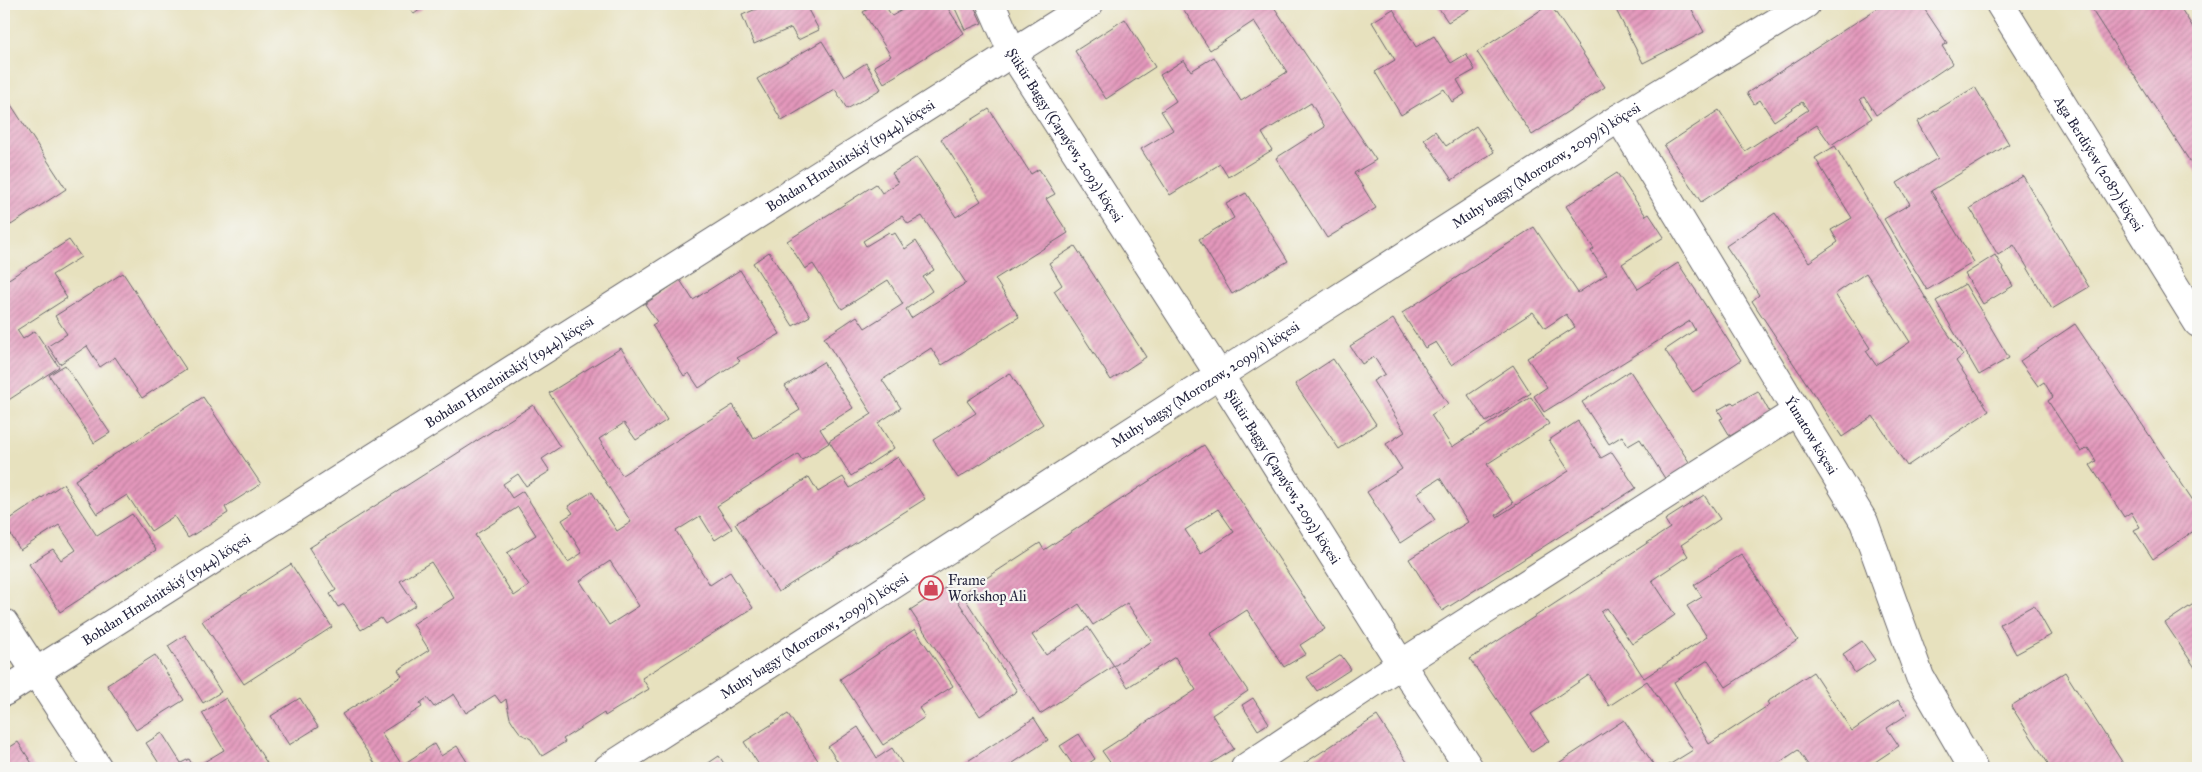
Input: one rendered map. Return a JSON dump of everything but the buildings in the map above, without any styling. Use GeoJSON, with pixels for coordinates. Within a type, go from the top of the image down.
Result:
{"type":"FeatureCollection","features":[{"type":"Feature","properties":{"kind":"street","name":"Şükür Bagşy (Çapaýew, 2093) köçesi"},"geometry":{"type":"LineString","coordinates":[[991,4],[1013,54],[1469,768]]}},
{"type":"Feature","properties":{"kind":"street","name":"Bohdan Hmelnitskiý (1944) köçesi"},"geometry":{"type":"LineString","coordinates":[[4,692],[1013,54],[1089,4]]}},
{"type":"Feature","properties":{"kind":"street","name":"Muhy bagşy (Morozow, 2099/1) köçesi"},"geometry":{"type":"LineString","coordinates":[[608,768],[1619,118],[1806,4]]}},
{"type":"Feature","properties":{"kind":"street","name":"Aga Berdiýew (2087) köçesi"},"geometry":{"type":"LineString","coordinates":[[2000,4],[2188,285],[2198,323]]}},
{"type":"Feature","properties":{"kind":"street","name":"Ýunatow köçesi"},"geometry":{"type":"LineString","coordinates":[[1619,118],[1864,522],[1920,677],[1973,768]]}},
{"type":"Feature","properties":{"kind":"street"},"geometry":{"type":"LineString","coordinates":[[1245,768],[1401,664],[1798,411]]}},
{"type":"Feature","properties":{"kind":"street"},"geometry":{"type":"LineString","coordinates":[[4,623],[98,768]]}},
{"type":"Feature","properties":{"kind":"place","name":"Frame Workshop Ali"},"geometry":{"type":"Point","coordinates":[931,588]}}]}
